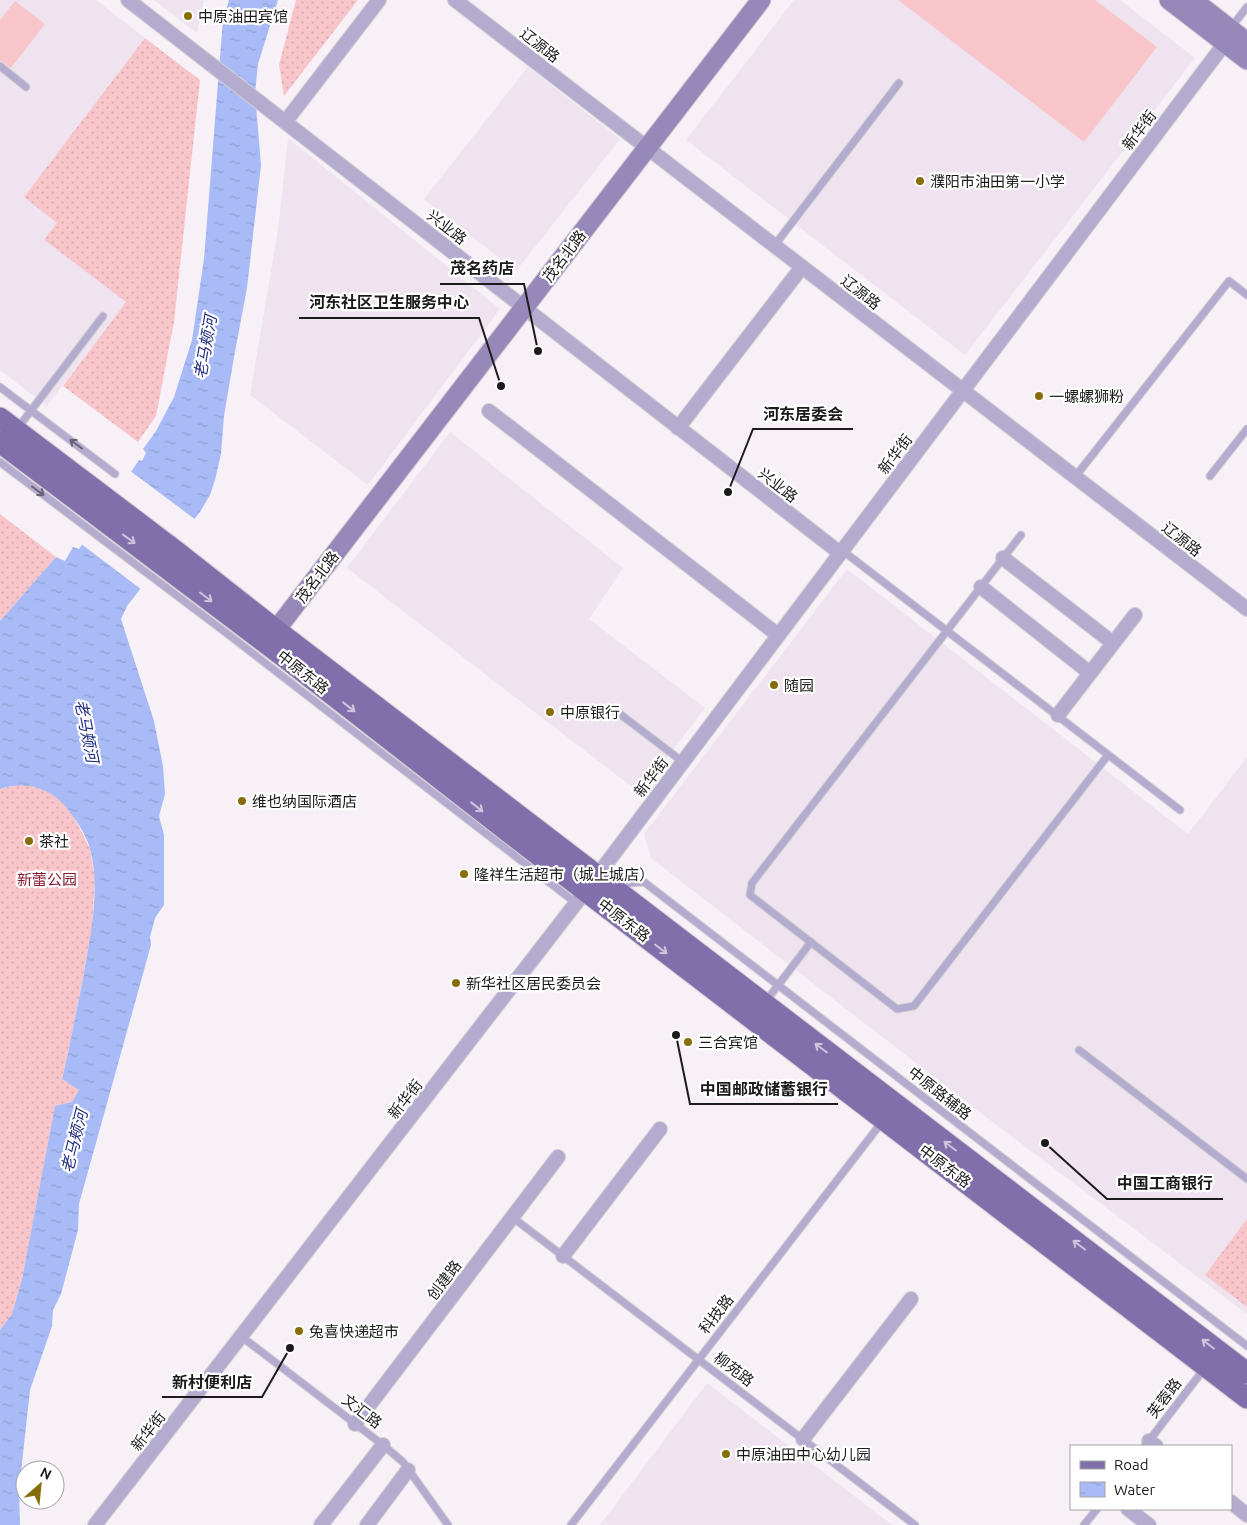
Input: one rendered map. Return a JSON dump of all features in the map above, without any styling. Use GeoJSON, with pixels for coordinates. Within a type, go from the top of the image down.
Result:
{"type":"FeatureCollection","features":[{"type":"Feature","properties":{"kind":"main road","name":"中原东路"},"geometry":{"type":"LineString","coordinates":[[5,430],[90,509],[592,889],[884,1119],[1247,1398]]}},
{"type":"Feature","properties":{"kind":"main road","name":"中原东路"},"geometry":{"type":"LineString","coordinates":[[167,567],[276,630],[592,889],[764,1004],[1247,1374]]}},
{"type":"Feature","properties":{"kind":"street","name":"兴业路"},"geometry":{"type":"LineString","coordinates":[[128,0],[286,121],[678,428],[842,552]]}},
{"type":"Feature","properties":{"kind":"street"},"geometry":{"type":"LineString","coordinates":[[286,121],[380,0]]}},
{"type":"Feature","properties":{"kind":"street","name":"辽源路"},"geometry":{"type":"LineString","coordinates":[[454,0],[1247,609]]}},
{"type":"Feature","properties":{"kind":"street","name":"茂名北路"},"geometry":{"type":"LineString","coordinates":[[276,630],[761,0]]}},
{"type":"Feature","properties":{"kind":"street"},"geometry":{"type":"LineString","coordinates":[[1169,0],[1225,37],[1247,42]]}},
{"type":"Feature","properties":{"kind":"street"},"geometry":{"type":"LineString","coordinates":[[1193,0],[1247,60]]}},
{"type":"Feature","properties":{"kind":"street","name":"新华街"},"geometry":{"type":"LineString","coordinates":[[95,1525],[592,889],[683,762],[963,391],[1225,37]]}},
{"type":"Feature","properties":{"kind":"street"},"geometry":{"type":"LineString","coordinates":[[678,428],[802,267]]}},
{"type":"Feature","properties":{"kind":"street"},"geometry":{"type":"LineString","coordinates":[[489,411],[778,635]]}},
{"type":"Feature","properties":{"kind":"street"},"geometry":{"type":"LineString","coordinates":[[1003,558],[1113,643]]}},
{"type":"Feature","properties":{"kind":"street"},"geometry":{"type":"LineString","coordinates":[[981,587],[1090,673]]}},
{"type":"Feature","properties":{"kind":"street"},"geometry":{"type":"LineString","coordinates":[[1058,715],[1135,615]]}},
{"type":"Feature","properties":{"kind":"street"},"geometry":{"type":"LineString","coordinates":[[563,1256],[660,1129]]}},
{"type":"Feature","properties":{"kind":"street","name":"创建路"},"geometry":{"type":"LineString","coordinates":[[355,1424],[558,1156]]}},
{"type":"Feature","properties":{"kind":"street"},"geometry":{"type":"LineString","coordinates":[[803,1439],[912,1300]]}},
{"type":"Feature","properties":{"kind":"street"},"geometry":{"type":"LineString","coordinates":[[320,1525],[383,1444]]}},
{"type":"Feature","properties":{"kind":"street"},"geometry":{"type":"LineString","coordinates":[[367,1525],[408,1470]]}},
{"type":"Feature","properties":{"kind":"street"},"geometry":{"type":"LineString","coordinates":[[1232,1503],[1247,1515]]}},
{"type":"Feature","properties":{"kind":"street"},"geometry":{"type":"LineString","coordinates":[[1129,1510],[1149,1525]]}},
{"type":"Feature","properties":{"kind":"lane"},"geometry":{"type":"LineString","coordinates":[[1225,37],[1247,7]]}},
{"type":"Feature","properties":{"kind":"lane"},"geometry":{"type":"LineString","coordinates":[[0,66],[26,87]]}},
{"type":"Feature","properties":{"kind":"lane"},"geometry":{"type":"LineString","coordinates":[[774,246],[899,83]]}},
{"type":"Feature","properties":{"kind":"lane"},"geometry":{"type":"LineString","coordinates":[[1075,477],[1229,281],[1247,295]]}},
{"type":"Feature","properties":{"kind":"lane"},"geometry":{"type":"LineString","coordinates":[[5,430],[31,411],[103,316]]}},
{"type":"Feature","properties":{"kind":"lane"},"geometry":{"type":"LineString","coordinates":[[0,388],[115,474]]}},
{"type":"Feature","properties":{"kind":"lane"},"geometry":{"type":"LineString","coordinates":[[1210,476],[1247,429]]}},
{"type":"Feature","properties":{"kind":"lane"},"geometry":{"type":"LineString","coordinates":[[0,462],[90,509],[167,567]]}},
{"type":"Feature","properties":{"kind":"lane"},"geometry":{"type":"LineString","coordinates":[[1021,535],[752,883],[750,895],[898,1009],[914,1006],[1108,755]]}},
{"type":"Feature","properties":{"kind":"lane"},"geometry":{"type":"LineString","coordinates":[[842,552],[1180,810]]}},
{"type":"Feature","properties":{"kind":"lane"},"geometry":{"type":"LineString","coordinates":[[616,711],[683,762]]}},
{"type":"Feature","properties":{"kind":"lane","name":"中原路辅路"},"geometry":{"type":"LineString","coordinates":[[592,889],[644,882],[1247,1346]]}},
{"type":"Feature","properties":{"kind":"lane"},"geometry":{"type":"LineString","coordinates":[[764,1004],[811,942]]}},
{"type":"Feature","properties":{"kind":"lane"},"geometry":{"type":"LineString","coordinates":[[1079,1050],[1247,1179]]}},
{"type":"Feature","properties":{"kind":"lane","name":"科技路"},"geometry":{"type":"LineString","coordinates":[[570,1525],[884,1119]]}},
{"type":"Feature","properties":{"kind":"lane","name":"柳苑路"},"geometry":{"type":"LineString","coordinates":[[512,1217],[915,1525]]}},
{"type":"Feature","properties":{"kind":"lane","name":"文汇路"},"geometry":{"type":"LineString","coordinates":[[242,1337],[383,1444],[408,1470],[448,1525]]}},
{"type":"Feature","properties":{"kind":"lane","name":"芙蓉路"},"geometry":{"type":"LineString","coordinates":[[1150,1444],[1205,1366]]}},
{"type":"Feature","properties":{"kind":"lane"},"geometry":{"type":"LineString","coordinates":[[1084,1525],[1096,1510]]}},
{"type":"Feature","properties":{"kind":"shaded area"},"geometry":{"type":"Polygon","coordinates":[[[0,0],[96,0],[145,38],[24,197],[58,223],[45,241],[126,302],[47,406],[0,370],[0,0]]]}},
{"type":"Feature","properties":{"kind":"shaded area","name":"中原油田宾馆"},"geometry":{"type":"Polygon","coordinates":[[[154,0],[204,0],[197,33],[154,0]]]}},
{"type":"Feature","properties":{"kind":"shaded area","name":"濮阳市油田第一小学"},"geometry":{"type":"Polygon","coordinates":[[[794,0],[1120,0],[1195,58],[965,355],[686,140],[794,0]]]}},
{"type":"Feature","properties":{"kind":"shaded area"},"geometry":{"type":"Polygon","coordinates":[[[528,67],[620,139],[516,271],[424,199],[528,67]]]}},
{"type":"Feature","properties":{"kind":"shaded area"},"geometry":{"type":"Polygon","coordinates":[[[288,138],[500,309],[368,485],[250,395],[278,230],[288,138]]]}},
{"type":"Feature","properties":{"kind":"shaded area"},"geometry":{"type":"Polygon","coordinates":[[[450,432],[623,568],[589,619],[705,708],[640,793],[347,568],[450,432]]]}},
{"type":"Feature","properties":{"kind":"shaded area"},"geometry":{"type":"Polygon","coordinates":[[[847,569],[1188,834],[1247,757],[1247,1314],[978,1111],[651,858],[644,834],[847,569]]]}},
{"type":"Feature","properties":{"kind":"shaded area","name":"中原油田中心幼儿园"},"geometry":{"type":"Polygon","coordinates":[[[707,1383],[892,1525],[600,1525],[707,1383]]]}},
{"type":"Feature","properties":{"kind":"green space"},"geometry":{"type":"Polygon","coordinates":[[[296,0],[358,0],[284,96],[279,65],[296,0]]]}},
{"type":"Feature","properties":{"kind":"green space"},"geometry":{"type":"Polygon","coordinates":[[[898,0],[1095,0],[1157,47],[1084,142],[898,0]]]}},
{"type":"Feature","properties":{"kind":"green space"},"geometry":{"type":"Polygon","coordinates":[[[15,1],[45,24],[11,68],[0,60],[0,20],[15,1]]]}},
{"type":"Feature","properties":{"kind":"green space"},"geometry":{"type":"Polygon","coordinates":[[[145,38],[200,80],[174,322],[156,416],[138,442],[63,386],[126,302],[44,240],[57,223],[24,197],[145,38]]]}},
{"type":"Feature","properties":{"kind":"green space"},"geometry":{"type":"Polygon","coordinates":[[[0,514],[56,557],[0,621],[0,514]]]}},
{"type":"Feature","properties":{"kind":"green space","name":"新蕾公园"},"geometry":{"type":"Polygon","coordinates":[[[19,784],[41,788],[57,796],[74,817],[90,849],[95,879],[92,929],[62,1079],[79,1090],[72,1102],[55,1107],[22,1279],[12,1314],[0,1330],[0,789],[19,784]]]}},
{"type":"Feature","properties":{"kind":"green space"},"geometry":{"type":"Polygon","coordinates":[[[1247,1219],[1247,1307],[1205,1275],[1247,1219]]]}},
{"type":"Feature","properties":{"kind":"water","name":"老马颊河"},"geometry":{"type":"Polygon","coordinates":[[[229,0],[278,0],[258,64],[255,93],[261,165],[247,288],[224,416],[221,454],[210,495],[200,512],[127,606],[121,619],[154,721],[163,766],[165,794],[159,816],[164,835],[164,905],[155,918],[150,937],[151,945],[79,1204],[78,1230],[61,1294],[53,1310],[52,1326],[30,1390],[22,1460],[15,1460],[15,1510],[20,1510],[20,1525],[0,1525],[0,1330],[12,1314],[22,1279],[55,1106],[72,1102],[79,1090],[62,1079],[89,947],[95,880],[90,849],[86,838],[80,826],[59,799],[36,787],[18,786],[0,789],[0,621],[56,557],[65,561],[73,547],[79,549],[139,460],[142,461],[146,453],[143,449],[156,431],[174,397],[192,340],[204,259],[223,20],[229,0]]]}},
{"type":"Feature","properties":{"kind":"pier"},"geometry":{"type":"Polygon","coordinates":[[[129,470],[196,520],[142,590],[80,543],[129,470]]]}},
{"type":"Feature","properties":{"kind":"place","name":"中原油田宾馆"},"geometry":{"type":"Point","coordinates":[188,16]}},
{"type":"Feature","properties":{"kind":"place","name":"濮阳市油田第一小学"},"geometry":{"type":"Point","coordinates":[920,181]}},
{"type":"Feature","properties":{"kind":"place","name":"茂名药店"},"geometry":{"type":"Point","coordinates":[538,351]}},
{"type":"Feature","properties":{"kind":"place","name":"河东社区卫生服务中心"},"geometry":{"type":"Point","coordinates":[501,386]}},
{"type":"Feature","properties":{"kind":"place","name":"一螺螺狮粉"},"geometry":{"type":"Point","coordinates":[1039,396]}},
{"type":"Feature","properties":{"kind":"place","name":"河东居委会"},"geometry":{"type":"Point","coordinates":[728,492]}},
{"type":"Feature","properties":{"kind":"place","name":"随园"},"geometry":{"type":"Point","coordinates":[774,685]}},
{"type":"Feature","properties":{"kind":"place","name":"中原银行"},"geometry":{"type":"Point","coordinates":[550,712]}},
{"type":"Feature","properties":{"kind":"place","name":"维也纳国际酒店"},"geometry":{"type":"Point","coordinates":[242,801]}},
{"type":"Feature","properties":{"kind":"place","name":"茶社"},"geometry":{"type":"Point","coordinates":[29,841]}},
{"type":"Feature","properties":{"kind":"place","name":"隆祥生活超市（城上城店）"},"geometry":{"type":"Point","coordinates":[464,874]}},
{"type":"Feature","properties":{"kind":"place","name":"新华社区居民委员会"},"geometry":{"type":"Point","coordinates":[456,983]}},
{"type":"Feature","properties":{"kind":"place","name":"中国邮政储蓄银行"},"geometry":{"type":"Point","coordinates":[676,1035]}},
{"type":"Feature","properties":{"kind":"place","name":"三合宾馆"},"geometry":{"type":"Point","coordinates":[688,1042]}},
{"type":"Feature","properties":{"kind":"place","name":"中国工商银行"},"geometry":{"type":"Point","coordinates":[1045,1143]}},
{"type":"Feature","properties":{"kind":"place","name":"兔喜快递超市"},"geometry":{"type":"Point","coordinates":[299,1331]}},
{"type":"Feature","properties":{"kind":"place","name":"新村便利店"},"geometry":{"type":"Point","coordinates":[290,1348]}},
{"type":"Feature","properties":{"kind":"place","name":"中原油田中心幼儿园"},"geometry":{"type":"Point","coordinates":[726,1454]}}]}
